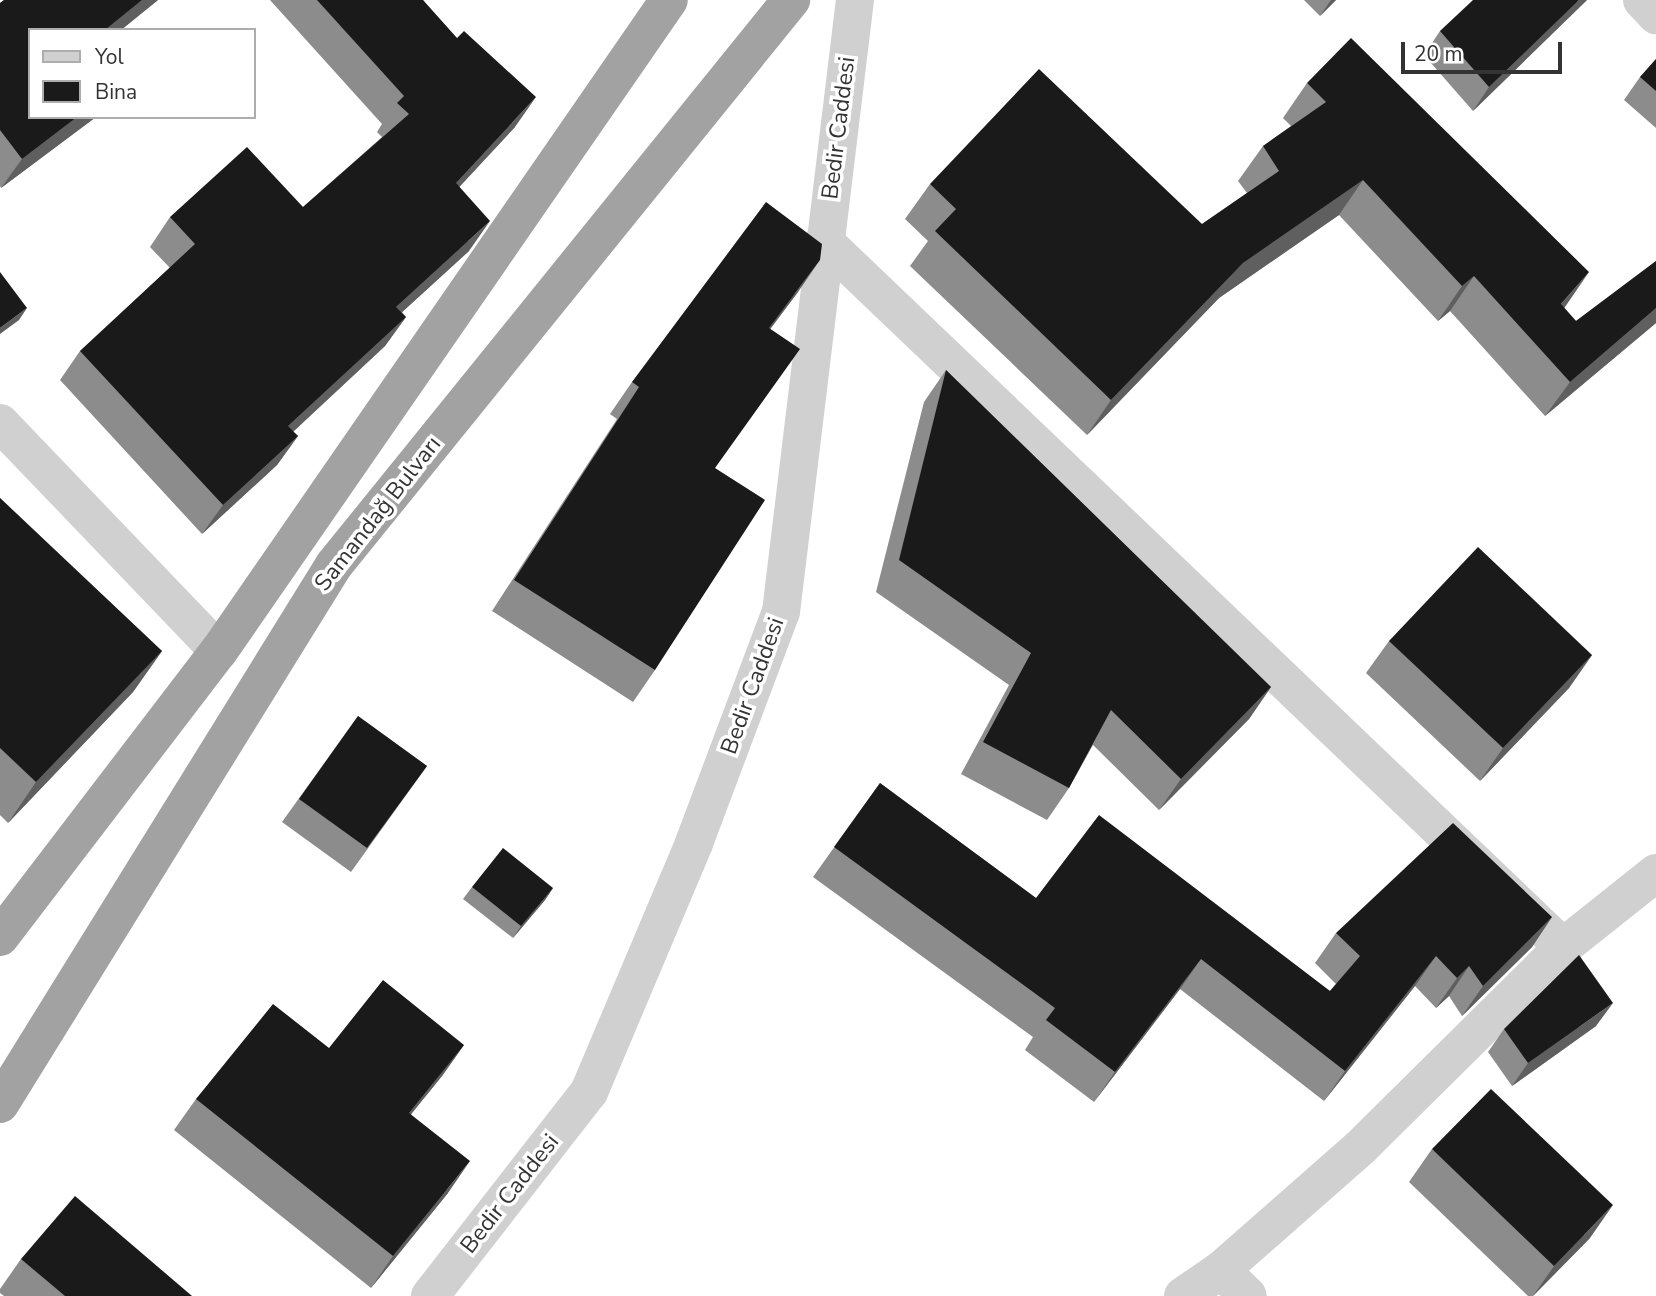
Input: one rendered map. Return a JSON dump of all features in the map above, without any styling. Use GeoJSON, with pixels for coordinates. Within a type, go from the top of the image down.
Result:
{"type":"FeatureCollection","features":[{"type":"Feature","properties":{"kind":"highway","name":"Samandağ Bulvarı"},"geometry":{"type":"LineString","coordinates":[[0,937],[219,651],[669,0]]}},
{"type":"Feature","properties":{"kind":"highway","name":"Samandağ Bulvarı"},"geometry":{"type":"LineString","coordinates":[[0,1104],[334,565],[791,0]]}},
{"type":"Feature","properties":{"kind":"street","name":"Bedir Caddesi"},"geometry":{"type":"LineString","coordinates":[[430,1296],[589,1092],[694,843],[781,612],[855,0]]}},
{"type":"Feature","properties":{"kind":"street"},"geometry":{"type":"LineString","coordinates":[[1643,0],[1656,15]]}},
{"type":"Feature","properties":{"kind":"street"},"geometry":{"type":"LineString","coordinates":[[824,241],[1563,947]]}},
{"type":"Feature","properties":{"kind":"street"},"geometry":{"type":"LineString","coordinates":[[0,424],[219,651]]}},
{"type":"Feature","properties":{"kind":"street"},"geometry":{"type":"LineString","coordinates":[[1183,1296],[1221,1270],[1362,1147],[1563,947],[1656,873]]}},
{"type":"Feature","properties":{"kind":"street"},"geometry":{"type":"LineString","coordinates":[[1221,1270],[1248,1296]]}},
{"type":"Feature","properties":{"kind":"building"},"geometry":{"type":"Polygon","coordinates":[[[4,0],[142,0],[107,28],[28,28],[28,119],[74,119],[22,159],[0,130],[0,3],[4,0]]]}},
{"type":"Feature","properties":{"kind":"building"},"geometry":{"type":"Polygon","coordinates":[[[317,0],[423,0],[457,38],[464,31],[536,97],[456,183],[490,221],[396,307],[406,317],[288,426],[298,436],[223,505],[80,351],[195,244],[170,217],[247,147],[303,207],[409,114],[397,103],[404,96],[317,0]]]}},
{"type":"Feature","properties":{"kind":"building"},"geometry":{"type":"Polygon","coordinates":[[[1473,0],[1579,0],[1489,87],[1440,31],[1473,0]]]}},
{"type":"Feature","properties":{"kind":"building"},"geometry":{"type":"Polygon","coordinates":[[[1351,38],[1589,272],[1561,304],[1576,321],[1656,261],[1656,308],[1570,382],[1474,276],[1462,286],[1363,180],[1243,263],[1111,400],[935,231],[956,209],[930,184],[1039,69],[1202,224],[1279,171],[1263,146],[1326,102],[1307,83],[1351,38]]]}},
{"type":"Feature","properties":{"kind":"building"},"geometry":{"type":"Polygon","coordinates":[[[1656,59],[1656,91],[1640,77],[1656,59]]]}},
{"type":"Feature","properties":{"kind":"building"},"geometry":{"type":"Polygon","coordinates":[[[766,202],[822,244],[820,260],[769,328],[800,349],[715,468],[765,500],[655,670],[514,580],[639,387],[632,382],[766,202]]]}},
{"type":"Feature","properties":{"kind":"building"},"geometry":{"type":"Polygon","coordinates":[[[0,272],[27,308],[0,328],[0,272]]]}},
{"type":"Feature","properties":{"kind":"building"},"geometry":{"type":"Polygon","coordinates":[[[946,370],[1271,687],[1181,779],[1111,710],[1069,788],[983,742],[1031,653],[899,560],[946,370]]]}},
{"type":"Feature","properties":{"kind":"building"},"geometry":{"type":"Polygon","coordinates":[[[0,498],[162,651],[36,782],[0,748],[0,498]]]}},
{"type":"Feature","properties":{"kind":"building"},"geometry":{"type":"Polygon","coordinates":[[[1478,547],[1592,655],[1503,748],[1389,641],[1478,547]]]}},
{"type":"Feature","properties":{"kind":"building"},"geometry":{"type":"Polygon","coordinates":[[[358,716],[427,766],[367,848],[299,799],[358,716]]]}},
{"type":"Feature","properties":{"kind":"building"},"geometry":{"type":"Polygon","coordinates":[[[880,783],[1036,898],[1099,815],[1330,991],[1360,956],[1336,933],[1453,823],[1552,917],[1483,986],[1469,966],[1457,978],[1436,956],[1345,1071],[1201,959],[1115,1072],[1046,1020],[1055,1008],[834,847],[880,783]]]}},
{"type":"Feature","properties":{"kind":"building"},"geometry":{"type":"Polygon","coordinates":[[[503,848],[553,888],[521,926],[472,887],[503,848]]]}},
{"type":"Feature","properties":{"kind":"building"},"geometry":{"type":"Polygon","coordinates":[[[1579,955],[1613,1003],[1528,1063],[1504,1029],[1579,955]]]}},
{"type":"Feature","properties":{"kind":"building"},"geometry":{"type":"Polygon","coordinates":[[[383,980],[464,1045],[409,1113],[470,1161],[393,1256],[196,1099],[273,1004],[329,1048],[383,980]]]}},
{"type":"Feature","properties":{"kind":"building"},"geometry":{"type":"Polygon","coordinates":[[[1491,1089],[1613,1205],[1554,1266],[1432,1149],[1491,1089]]]}},
{"type":"Feature","properties":{"kind":"building"},"geometry":{"type":"Polygon","coordinates":[[[75,1196],[192,1296],[65,1296],[21,1259],[75,1196]]]}}]}
